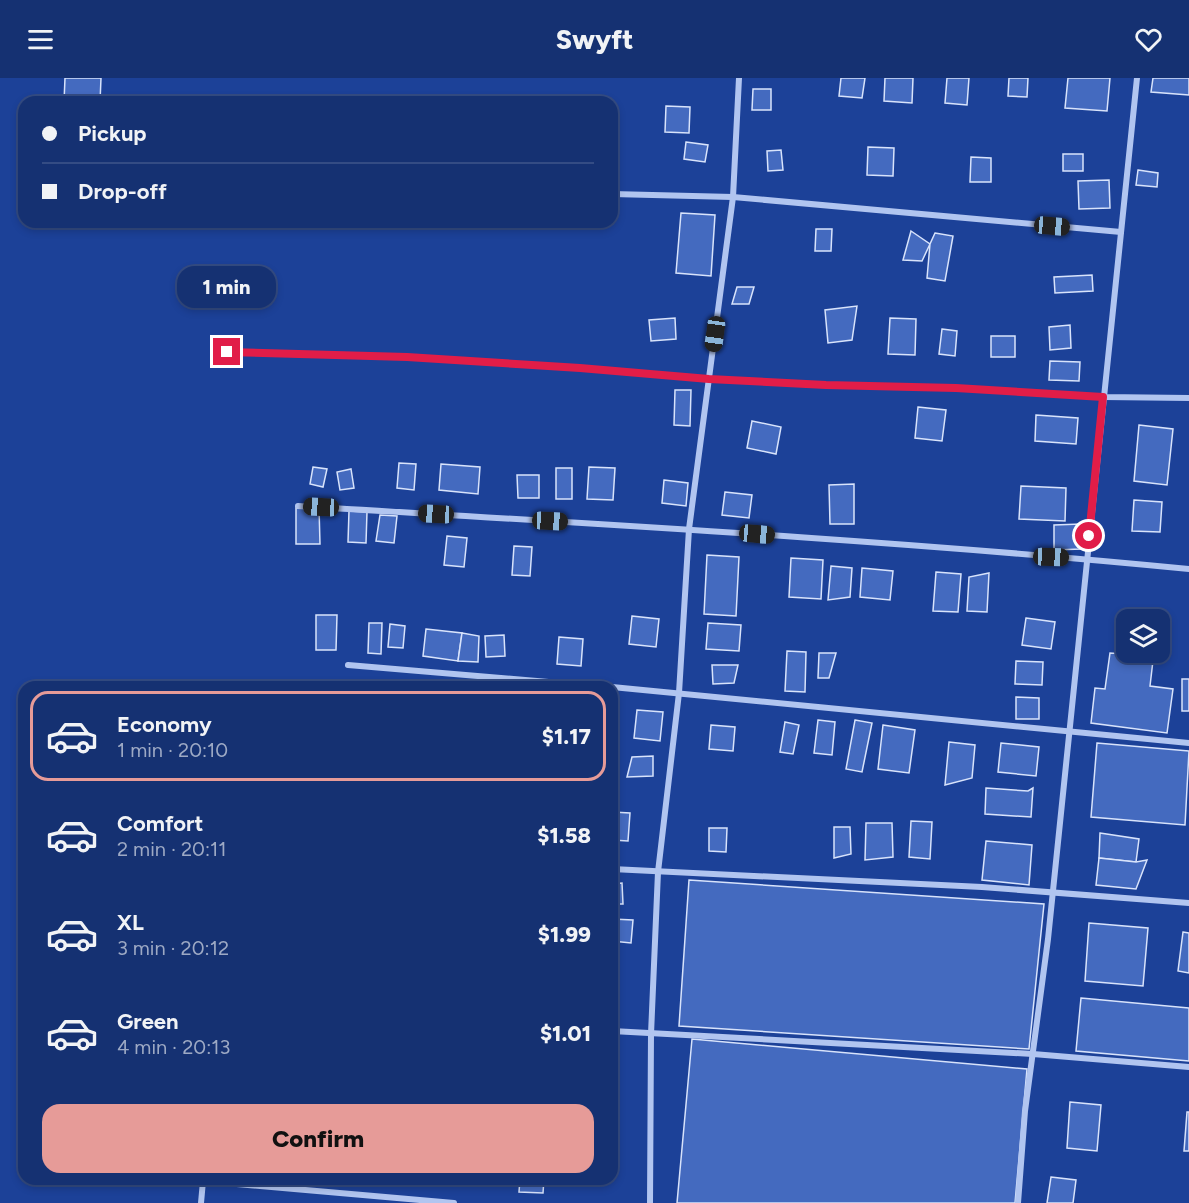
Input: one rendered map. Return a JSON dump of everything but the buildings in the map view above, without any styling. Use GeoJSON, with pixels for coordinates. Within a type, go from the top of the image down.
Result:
{"type":"FeatureCollection","features":[{"type":"Feature","properties":{"kind":"street"},"geometry":{"type":"LineString","coordinates":[[650,1203],[651,1034],[658,872],[679,693],[689,529],[733,197],[739,78]]}},
{"type":"Feature","properties":{"kind":"street"},"geometry":{"type":"LineString","coordinates":[[1018,1203],[1025,1111],[1053,892],[1137,78]]}},
{"type":"Feature","properties":{"kind":"street"},"geometry":{"type":"LineString","coordinates":[[618,194],[733,197],[1121,232]]}},
{"type":"Feature","properties":{"kind":"street"},"geometry":{"type":"LineString","coordinates":[[227,352],[407,357],[709,379],[826,385],[956,388],[1103,397],[1189,398]]}},
{"type":"Feature","properties":{"kind":"street"},"geometry":{"type":"LineString","coordinates":[[298,506],[689,529],[1189,569]]}},
{"type":"Feature","properties":{"kind":"street"},"geometry":{"type":"LineString","coordinates":[[348,665],[536,681]]}},
{"type":"Feature","properties":{"kind":"street"},"geometry":{"type":"LineString","coordinates":[[618,688],[1189,742]]}},
{"type":"Feature","properties":{"kind":"street"},"geometry":{"type":"LineString","coordinates":[[618,869],[982,887],[1189,903]]}},
{"type":"Feature","properties":{"kind":"street"},"geometry":{"type":"LineString","coordinates":[[618,1031],[1033,1054],[1189,1067]]}},
{"type":"Feature","properties":{"kind":"street"},"geometry":{"type":"LineString","coordinates":[[201,1203],[203,1185]]}},
{"type":"Feature","properties":{"kind":"street"},"geometry":{"type":"LineString","coordinates":[[249,1185],[454,1203]]}},
{"type":"Feature","properties":{"kind":"route"},"geometry":{"type":"LineString","coordinates":[[227,352],[407,357],[709,379],[956,388],[1103,397],[1089,536]]}}]}
